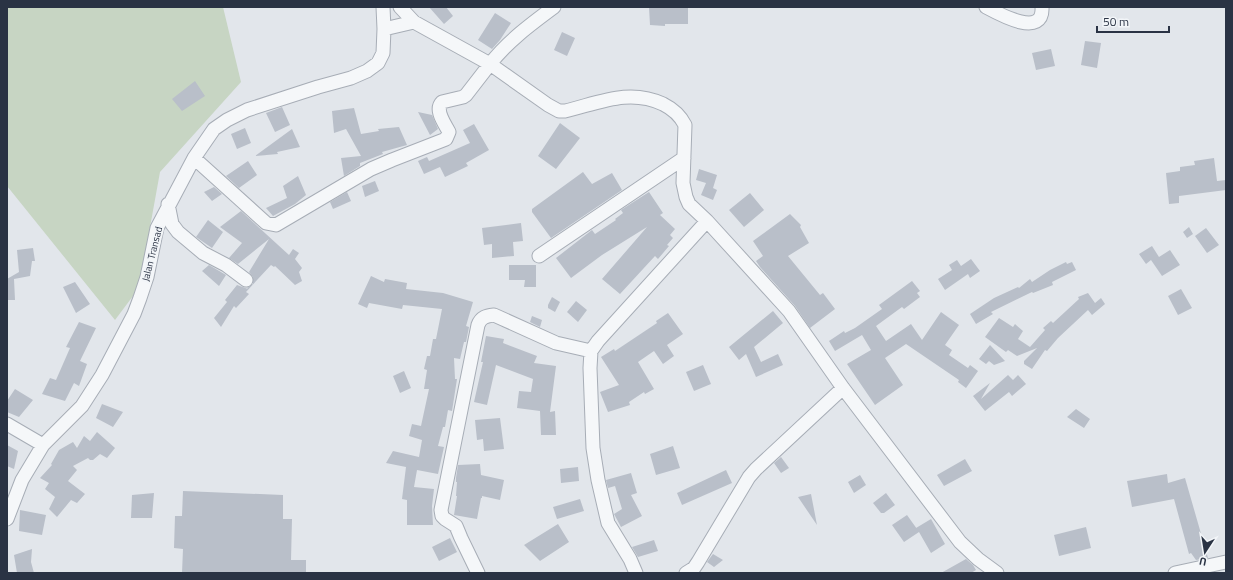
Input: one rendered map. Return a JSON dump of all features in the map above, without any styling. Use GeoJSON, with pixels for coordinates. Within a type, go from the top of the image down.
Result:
{"type":"FeatureCollection","features":[{"type":"Feature","properties":{"kind":"street","name":"Jalan Transad"},"geometry":{"type":"LineString","coordinates":[[7,519],[22,480],[43,445],[82,406],[102,375],[134,314],[140,298],[147,277],[157,228],[168,204],[194,158],[214,130],[228,120],[247,110],[351,78],[367,71],[378,62],[383,53],[383,7]]}},
{"type":"Feature","properties":{"kind":"street"},"geometry":{"type":"LineString","coordinates":[[400,7],[414,22],[490,64],[548,105],[559,111],[565,111],[629,96],[647,97],[675,111],[685,124],[683,183],[689,204],[707,221],[789,311],[843,388],[960,542],[978,559],[997,573]]}},
{"type":"Feature","properties":{"kind":"street"},"geometry":{"type":"LineString","coordinates":[[194,158],[266,223],[276,225],[371,169],[446,139],[449,132],[438,109],[440,104],[442,102],[466,95],[499,53],[530,24],[554,7]]}},
{"type":"Feature","properties":{"kind":"street"},"geometry":{"type":"LineString","coordinates":[[986,7],[1013,20],[1031,23],[1035,22],[1041,16],[1042,7]]}},
{"type":"Feature","properties":{"kind":"street"},"geometry":{"type":"LineString","coordinates":[[384,29],[414,22]]}},
{"type":"Feature","properties":{"kind":"street"},"geometry":{"type":"LineString","coordinates":[[539,256],[684,158]]}},
{"type":"Feature","properties":{"kind":"street"},"geometry":{"type":"LineString","coordinates":[[168,204],[172,224],[178,232],[203,253],[226,265],[246,280]]}},
{"type":"Feature","properties":{"kind":"street"},"geometry":{"type":"LineString","coordinates":[[636,573],[630,559],[608,523],[598,480],[593,441],[590,368],[591,351],[598,341],[707,221]]}},
{"type":"Feature","properties":{"kind":"street"},"geometry":{"type":"LineString","coordinates":[[478,573],[456,526],[442,516],[441,510],[480,320],[484,317],[494,315],[556,343],[591,351]]}},
{"type":"Feature","properties":{"kind":"street"},"geometry":{"type":"LineString","coordinates":[[686,573],[694,568],[698,562],[749,477],[843,388]]}},
{"type":"Feature","properties":{"kind":"street"},"geometry":{"type":"LineString","coordinates":[[7,424],[43,445]]}},
{"type":"Feature","properties":{"kind":"street"},"geometry":{"type":"LineString","coordinates":[[1175,573],[1200,570],[1226,562]]}},
{"type":"Feature","properties":{"kind":"green space"},"geometry":{"type":"Polygon","coordinates":[[[7,7],[223,7],[241,82],[160,172],[139,288],[115,320],[7,186],[7,7]]]}},
{"type":"Feature","properties":{"kind":"building"},"geometry":{"type":"Polygon","coordinates":[[[429,7],[446,7],[453,16],[444,24],[429,7]]]}},
{"type":"Feature","properties":{"kind":"building"},"geometry":{"type":"Polygon","coordinates":[[[649,7],[688,7],[688,24],[665,24],[665,26],[650,25],[649,7]]]}},
{"type":"Feature","properties":{"kind":"building"},"geometry":{"type":"Polygon","coordinates":[[[495,13],[511,23],[492,49],[478,40],[495,13]]]}},
{"type":"Feature","properties":{"kind":"building"},"geometry":{"type":"Polygon","coordinates":[[[562,32],[575,38],[567,56],[554,50],[562,32]]]}},
{"type":"Feature","properties":{"kind":"building"},"geometry":{"type":"Polygon","coordinates":[[[1085,41],[1101,43],[1097,68],[1081,65],[1085,41]]]}},
{"type":"Feature","properties":{"kind":"building"},"geometry":{"type":"Polygon","coordinates":[[[1051,49],[1055,66],[1036,70],[1032,53],[1051,49]]]}},
{"type":"Feature","properties":{"kind":"building"},"geometry":{"type":"Polygon","coordinates":[[[195,81],[205,96],[182,111],[172,99],[195,81]]]}},
{"type":"Feature","properties":{"kind":"building"},"geometry":{"type":"Polygon","coordinates":[[[282,107],[290,125],[275,132],[266,113],[282,107]]]}},
{"type":"Feature","properties":{"kind":"building"},"geometry":{"type":"Polygon","coordinates":[[[354,108],[361,134],[379,131],[378,129],[399,127],[407,145],[382,152],[383,154],[360,163],[360,166],[344,176],[341,158],[361,156],[346,129],[334,133],[332,111],[354,108]]]}},
{"type":"Feature","properties":{"kind":"building"},"geometry":{"type":"Polygon","coordinates":[[[418,112],[432,115],[438,129],[430,135],[418,112]]]}},
{"type":"Feature","properties":{"kind":"building"},"geometry":{"type":"Polygon","coordinates":[[[560,123],[580,138],[556,169],[538,156],[560,123]]]}},
{"type":"Feature","properties":{"kind":"building"},"geometry":{"type":"Polygon","coordinates":[[[474,124],[489,150],[466,163],[468,166],[445,177],[440,167],[424,174],[418,161],[427,157],[429,161],[470,143],[463,130],[474,124]]]}},
{"type":"Feature","properties":{"kind":"building"},"geometry":{"type":"Polygon","coordinates":[[[245,128],[251,143],[237,149],[231,134],[245,128]]]}},
{"type":"Feature","properties":{"kind":"building"},"geometry":{"type":"Polygon","coordinates":[[[292,129],[300,147],[277,152],[278,154],[255,156],[292,129]]]}},
{"type":"Feature","properties":{"kind":"building"},"geometry":{"type":"Polygon","coordinates":[[[1214,158],[1217,181],[1226,180],[1226,190],[1179,196],[1179,203],[1169,204],[1166,173],[1180,171],[1180,167],[1195,165],[1194,161],[1214,158]]]}},
{"type":"Feature","properties":{"kind":"building"},"geometry":{"type":"Polygon","coordinates":[[[248,161],[257,175],[239,188],[226,176],[248,161]]]}},
{"type":"Feature","properties":{"kind":"building"},"geometry":{"type":"Polygon","coordinates":[[[699,169],[717,175],[713,188],[717,190],[713,200],[701,195],[706,183],[696,180],[699,169]]]}},
{"type":"Feature","properties":{"kind":"building"},"geometry":{"type":"Polygon","coordinates":[[[583,172],[592,184],[612,173],[622,190],[551,238],[532,212],[532,209],[583,172]]]}},
{"type":"Feature","properties":{"kind":"building"},"geometry":{"type":"Polygon","coordinates":[[[298,176],[306,195],[295,204],[273,216],[266,208],[287,198],[283,186],[298,176]]]}},
{"type":"Feature","properties":{"kind":"building"},"geometry":{"type":"Polygon","coordinates":[[[375,181],[379,191],[365,197],[362,186],[375,181]]]}},
{"type":"Feature","properties":{"kind":"building"},"geometry":{"type":"Polygon","coordinates":[[[214,187],[222,194],[212,201],[204,192],[214,187]]]}},
{"type":"Feature","properties":{"kind":"building"},"geometry":{"type":"Polygon","coordinates":[[[347,192],[351,201],[333,209],[330,202],[347,192]]]}},
{"type":"Feature","properties":{"kind":"building"},"geometry":{"type":"Polygon","coordinates":[[[649,192],[663,213],[660,215],[675,229],[670,235],[673,238],[667,245],[669,246],[658,259],[655,256],[620,294],[602,279],[647,227],[602,255],[571,278],[556,258],[592,230],[595,234],[616,220],[615,219],[623,213],[621,210],[649,192]]]}},
{"type":"Feature","properties":{"kind":"building"},"geometry":{"type":"Polygon","coordinates":[[[750,193],[764,210],[744,227],[729,210],[750,193]]]}},
{"type":"Feature","properties":{"kind":"building"},"geometry":{"type":"Polygon","coordinates":[[[241,211],[289,255],[293,249],[299,253],[295,259],[302,268],[299,272],[302,281],[295,285],[275,266],[274,267],[271,265],[246,292],[249,294],[236,308],[234,306],[221,327],[214,318],[227,302],[225,300],[237,285],[248,289],[247,288],[253,284],[253,277],[249,272],[269,239],[238,264],[229,258],[242,243],[220,227],[241,211]]]}},
{"type":"Feature","properties":{"kind":"building"},"geometry":{"type":"Polygon","coordinates":[[[790,214],[801,225],[800,227],[809,243],[788,256],[820,295],[823,293],[835,309],[810,328],[795,306],[756,261],[763,256],[753,241],[790,214]]]}},
{"type":"Feature","properties":{"kind":"building"},"geometry":{"type":"Polygon","coordinates":[[[208,220],[223,232],[212,248],[196,237],[208,220]]]}},
{"type":"Feature","properties":{"kind":"building"},"geometry":{"type":"Polygon","coordinates":[[[521,223],[523,241],[513,242],[514,256],[492,258],[492,244],[484,245],[482,228],[521,223]]]}},
{"type":"Feature","properties":{"kind":"building"},"geometry":{"type":"Polygon","coordinates":[[[1189,227],[1193,234],[1187,238],[1183,232],[1189,227]]]}},
{"type":"Feature","properties":{"kind":"building"},"geometry":{"type":"Polygon","coordinates":[[[1206,228],[1219,245],[1207,253],[1195,236],[1206,228]]]}},
{"type":"Feature","properties":{"kind":"building"},"geometry":{"type":"Polygon","coordinates":[[[1152,246],[1159,257],[1170,250],[1180,265],[1162,276],[1151,260],[1146,264],[1139,254],[1152,246]]]}},
{"type":"Feature","properties":{"kind":"building"},"geometry":{"type":"Polygon","coordinates":[[[33,248],[35,261],[32,261],[30,276],[14,279],[15,300],[7,300],[7,279],[19,272],[17,250],[33,248]]]}},
{"type":"Feature","properties":{"kind":"building"},"geometry":{"type":"Polygon","coordinates":[[[971,259],[980,271],[970,278],[968,274],[945,290],[938,279],[952,270],[949,265],[957,260],[961,266],[971,259]]]}},
{"type":"Feature","properties":{"kind":"building"},"geometry":{"type":"Polygon","coordinates":[[[1066,262],[1067,264],[1072,262],[1076,270],[1052,282],[1053,285],[1033,293],[1032,292],[991,312],[993,314],[976,324],[970,314],[994,298],[1018,287],[1019,288],[1030,279],[1032,282],[1050,270],[1066,262]]]}},
{"type":"Feature","properties":{"kind":"building"},"geometry":{"type":"Polygon","coordinates":[[[209,265],[226,275],[219,286],[202,271],[209,265]]]}},
{"type":"Feature","properties":{"kind":"building"},"geometry":{"type":"Polygon","coordinates":[[[509,265],[536,265],[536,287],[524,287],[525,280],[509,280],[509,265]]]}},
{"type":"Feature","properties":{"kind":"building"},"geometry":{"type":"Polygon","coordinates":[[[371,276],[384,282],[385,279],[407,283],[406,289],[443,293],[473,302],[466,326],[469,327],[466,342],[464,342],[460,359],[454,358],[455,379],[457,379],[452,411],[448,410],[445,427],[443,427],[438,446],[444,447],[438,474],[417,470],[414,487],[434,489],[432,506],[433,525],[407,525],[407,500],[402,499],[406,467],[386,463],[393,451],[419,457],[422,440],[409,436],[412,424],[421,426],[429,389],[424,389],[427,370],[424,369],[427,356],[430,356],[433,339],[436,339],[442,309],[403,305],[402,309],[369,303],[367,308],[358,304],[371,276]]]}},
{"type":"Feature","properties":{"kind":"building"},"geometry":{"type":"Polygon","coordinates":[[[912,281],[920,291],[917,293],[920,297],[904,309],[902,307],[876,326],[886,341],[911,324],[922,340],[941,312],[959,325],[945,345],[952,350],[949,355],[968,368],[970,365],[978,371],[966,388],[958,382],[959,380],[906,344],[885,358],[903,385],[875,405],[847,364],[871,350],[862,335],[835,351],[829,341],[844,331],[845,333],[855,328],[882,309],[879,305],[912,281]]]}},
{"type":"Feature","properties":{"kind":"building"},"geometry":{"type":"Polygon","coordinates":[[[75,282],[90,304],[76,313],[63,287],[75,282]]]}},
{"type":"Feature","properties":{"kind":"building"},"geometry":{"type":"Polygon","coordinates":[[[1181,289],[1192,308],[1178,315],[1168,296],[1181,289]]]}},
{"type":"Feature","properties":{"kind":"building"},"geometry":{"type":"Polygon","coordinates":[[[1088,293],[1095,303],[1101,298],[1105,304],[1092,315],[1088,310],[1058,338],[1047,351],[1045,350],[1032,369],[1024,364],[1024,361],[1037,348],[1017,356],[1008,350],[1006,352],[985,337],[999,318],[1013,327],[1015,324],[1023,331],[1018,339],[1030,347],[1045,330],[1043,328],[1051,321],[1053,323],[1079,299],[1078,297],[1088,293]]]}},
{"type":"Feature","properties":{"kind":"building"},"geometry":{"type":"Polygon","coordinates":[[[552,297],[560,302],[555,312],[548,308],[552,297]]]}},
{"type":"Feature","properties":{"kind":"building"},"geometry":{"type":"Polygon","coordinates":[[[576,301],[587,310],[578,322],[567,312],[576,301]]]}},
{"type":"Feature","properties":{"kind":"building"},"geometry":{"type":"Polygon","coordinates":[[[773,311],[783,323],[754,347],[761,362],[778,354],[783,365],[756,377],[746,354],[739,360],[729,347],[773,311]]]}},
{"type":"Feature","properties":{"kind":"building"},"geometry":{"type":"Polygon","coordinates":[[[668,313],[683,334],[667,345],[674,356],[663,364],[654,351],[638,362],[654,389],[645,394],[644,392],[629,402],[630,405],[608,412],[600,392],[619,385],[601,357],[614,349],[615,351],[657,323],[656,321],[668,313]]]}},
{"type":"Feature","properties":{"kind":"building"},"geometry":{"type":"Polygon","coordinates":[[[532,316],[542,320],[540,327],[530,322],[532,316]]]}},
{"type":"Feature","properties":{"kind":"building"},"geometry":{"type":"Polygon","coordinates":[[[79,322],[96,328],[80,361],[87,364],[79,386],[74,383],[65,401],[42,394],[50,378],[56,380],[70,348],[66,347],[79,322]]]}},
{"type":"Feature","properties":{"kind":"building"},"geometry":{"type":"Polygon","coordinates":[[[486,336],[504,339],[503,343],[537,356],[534,363],[556,366],[550,412],[555,411],[556,435],[541,435],[540,411],[517,408],[519,391],[531,392],[533,379],[496,365],[487,405],[474,402],[483,362],[481,362],[486,336]]]}},
{"type":"Feature","properties":{"kind":"building"},"geometry":{"type":"Polygon","coordinates":[[[990,345],[1005,361],[994,365],[989,361],[986,364],[979,359],[990,345]]]}},
{"type":"Feature","properties":{"kind":"building"},"geometry":{"type":"Polygon","coordinates":[[[703,365],[711,384],[694,391],[686,372],[703,365]]]}},
{"type":"Feature","properties":{"kind":"building"},"geometry":{"type":"Polygon","coordinates":[[[404,371],[411,388],[400,393],[393,376],[404,371]]]}},
{"type":"Feature","properties":{"kind":"building"},"geometry":{"type":"Polygon","coordinates":[[[1008,375],[1013,380],[1018,375],[1026,384],[1012,396],[1009,392],[985,411],[973,396],[990,383],[981,399],[1008,375]]]}},
{"type":"Feature","properties":{"kind":"building"},"geometry":{"type":"Polygon","coordinates":[[[15,389],[33,400],[19,417],[7,412],[7,401],[15,389]]]}},
{"type":"Feature","properties":{"kind":"building"},"geometry":{"type":"Polygon","coordinates":[[[102,404],[123,412],[113,427],[96,418],[102,404]]]}},
{"type":"Feature","properties":{"kind":"building"},"geometry":{"type":"Polygon","coordinates":[[[1076,409],[1090,419],[1084,428],[1067,417],[1076,409]]]}},
{"type":"Feature","properties":{"kind":"building"},"geometry":{"type":"Polygon","coordinates":[[[500,418],[504,449],[484,451],[483,439],[477,440],[475,420],[500,418]]]}},
{"type":"Feature","properties":{"kind":"building"},"geometry":{"type":"Polygon","coordinates":[[[97,432],[115,448],[107,458],[100,454],[93,460],[88,458],[73,466],[77,470],[68,481],[85,494],[77,503],[71,500],[57,517],[49,509],[55,497],[45,489],[49,483],[40,478],[52,465],[51,464],[59,450],[73,442],[77,448],[84,436],[90,441],[97,432]]]}},
{"type":"Feature","properties":{"kind":"building"},"geometry":{"type":"Polygon","coordinates":[[[7,445],[18,451],[14,469],[7,466],[7,445]]]}},
{"type":"Feature","properties":{"kind":"building"},"geometry":{"type":"Polygon","coordinates":[[[673,446],[680,468],[656,475],[650,454],[673,446]]]}},
{"type":"Feature","properties":{"kind":"building"},"geometry":{"type":"Polygon","coordinates":[[[781,457],[789,468],[781,473],[774,463],[781,457]]]}},
{"type":"Feature","properties":{"kind":"building"},"geometry":{"type":"Polygon","coordinates":[[[965,459],[972,471],[944,486],[937,475],[965,459]]]}},
{"type":"Feature","properties":{"kind":"building"},"geometry":{"type":"Polygon","coordinates":[[[480,464],[481,475],[504,480],[500,500],[482,496],[477,519],[454,515],[457,496],[456,478],[458,465],[480,464]]]}},
{"type":"Feature","properties":{"kind":"building"},"geometry":{"type":"Polygon","coordinates":[[[578,467],[579,481],[561,483],[560,469],[578,467]]]}},
{"type":"Feature","properties":{"kind":"building"},"geometry":{"type":"Polygon","coordinates":[[[726,470],[732,483],[682,505],[677,493],[726,470]]]}},
{"type":"Feature","properties":{"kind":"building"},"geometry":{"type":"Polygon","coordinates":[[[631,473],[637,493],[631,495],[642,516],[621,527],[614,514],[622,509],[615,486],[608,488],[606,480],[631,473]]]}},
{"type":"Feature","properties":{"kind":"building"},"geometry":{"type":"Polygon","coordinates":[[[1167,474],[1168,483],[1185,478],[1208,558],[1196,560],[1191,553],[1189,554],[1174,499],[1132,507],[1127,481],[1167,474]]]}},
{"type":"Feature","properties":{"kind":"building"},"geometry":{"type":"Polygon","coordinates":[[[860,475],[866,485],[854,493],[848,482],[860,475]]]}},
{"type":"Feature","properties":{"kind":"building"},"geometry":{"type":"Polygon","coordinates":[[[183,491],[283,495],[283,519],[292,519],[291,560],[306,560],[306,573],[182,573],[183,549],[174,548],[175,516],[182,516],[183,491]]]}},
{"type":"Feature","properties":{"kind":"building"},"geometry":{"type":"Polygon","coordinates":[[[154,493],[152,518],[131,518],[132,495],[154,493]]]}},
{"type":"Feature","properties":{"kind":"building"},"geometry":{"type":"Polygon","coordinates":[[[886,493],[895,505],[884,513],[881,513],[873,503],[886,493]]]}},
{"type":"Feature","properties":{"kind":"building"},"geometry":{"type":"Polygon","coordinates":[[[811,494],[817,525],[798,497],[811,494]]]}},
{"type":"Feature","properties":{"kind":"building"},"geometry":{"type":"Polygon","coordinates":[[[580,499],[584,511],[557,519],[553,507],[580,499]]]}},
{"type":"Feature","properties":{"kind":"building"},"geometry":{"type":"Polygon","coordinates":[[[20,510],[46,515],[42,535],[19,531],[20,510]]]}},
{"type":"Feature","properties":{"kind":"building"},"geometry":{"type":"Polygon","coordinates":[[[907,515],[916,528],[931,519],[945,544],[931,553],[919,532],[904,542],[892,525],[907,515]]]}},
{"type":"Feature","properties":{"kind":"building"},"geometry":{"type":"Polygon","coordinates":[[[558,524],[569,542],[540,561],[524,545],[558,524]]]}},
{"type":"Feature","properties":{"kind":"building"},"geometry":{"type":"Polygon","coordinates":[[[1086,527],[1091,548],[1059,556],[1054,535],[1086,527]]]}},
{"type":"Feature","properties":{"kind":"building"},"geometry":{"type":"Polygon","coordinates":[[[450,538],[457,552],[439,561],[432,547],[450,538]]]}},
{"type":"Feature","properties":{"kind":"building"},"geometry":{"type":"Polygon","coordinates":[[[654,540],[658,551],[638,557],[632,547],[654,540]]]}},
{"type":"Feature","properties":{"kind":"building"},"geometry":{"type":"Polygon","coordinates":[[[32,549],[31,562],[34,573],[17,573],[14,555],[32,549]]]}},
{"type":"Feature","properties":{"kind":"building"},"geometry":{"type":"Polygon","coordinates":[[[713,554],[723,560],[714,567],[707,562],[713,554]]]}},
{"type":"Feature","properties":{"kind":"building"},"geometry":{"type":"Polygon","coordinates":[[[966,559],[976,570],[971,573],[941,573],[966,559]]]}}]}
